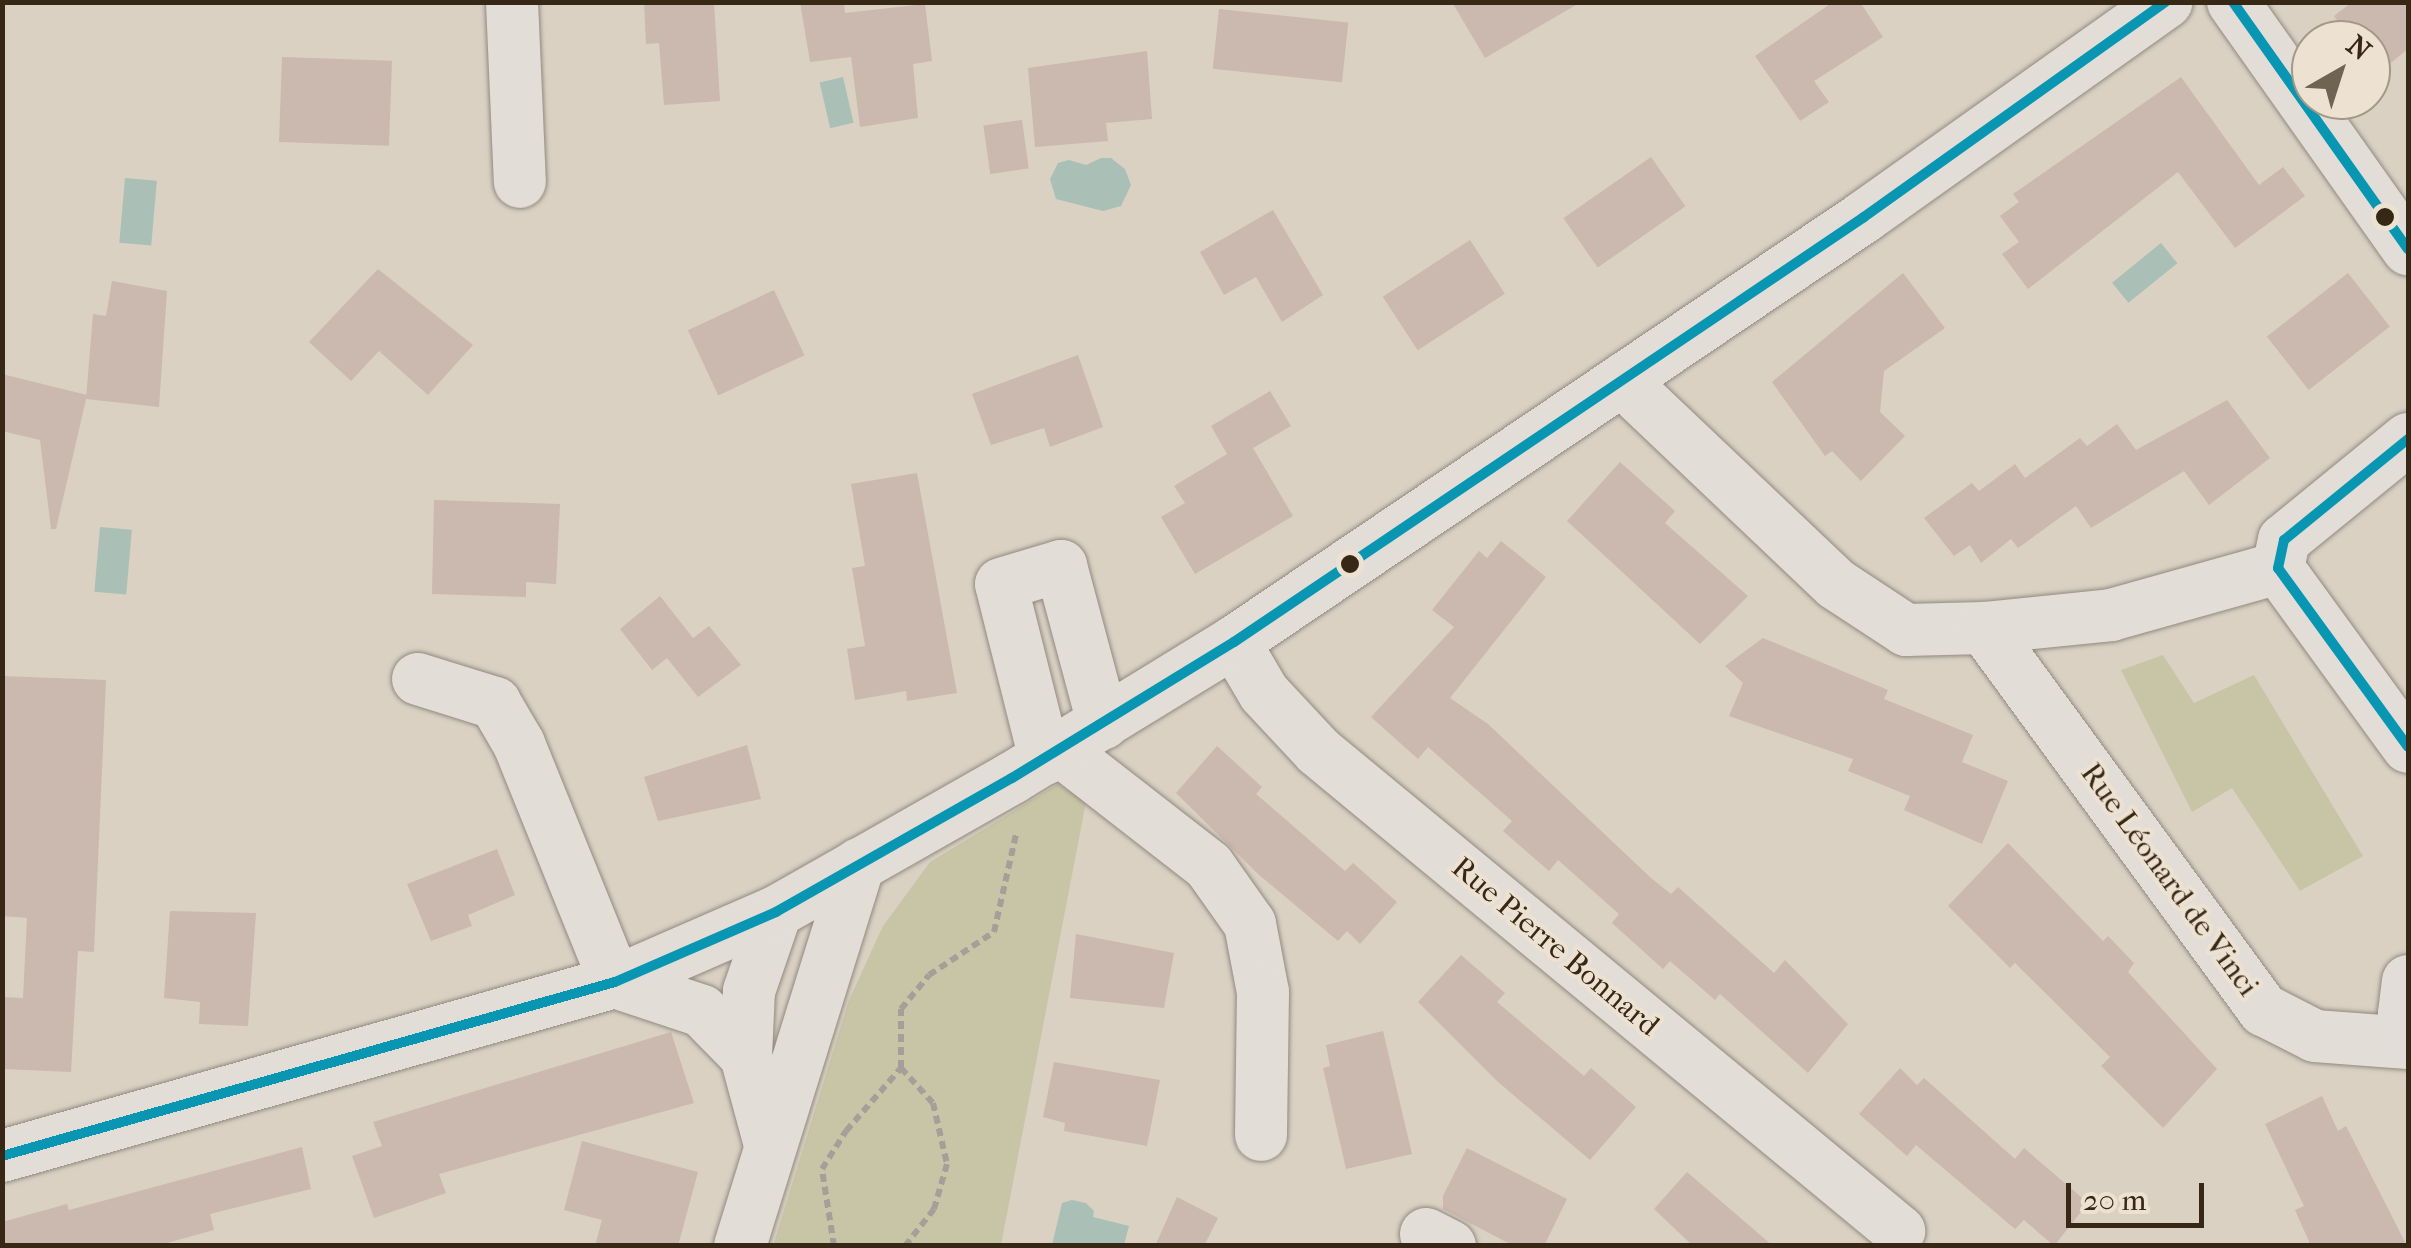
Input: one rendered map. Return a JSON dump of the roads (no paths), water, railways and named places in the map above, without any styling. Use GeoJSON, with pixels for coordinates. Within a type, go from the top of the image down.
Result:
{"type":"FeatureCollection","features":[{"type":"Feature","properties":{"kind":"street"},"geometry":{"type":"LineString","coordinates":[[512,2],[520,182]]}},
{"type":"Feature","properties":{"kind":"street"},"geometry":{"type":"LineString","coordinates":[[2,1156],[615,982],[776,912],[1055,753],[1234,642],[1864,217],[2166,2]]}},
{"type":"Feature","properties":{"kind":"street"},"geometry":{"type":"LineString","coordinates":[[2234,2],[2408,248]]}},
{"type":"Feature","properties":{"kind":"street"},"geometry":{"type":"LineString","coordinates":[[1625,378],[1640,398],[1836,584],[1906,630],[1984,628],[2111,615],[2278,568]]}},
{"type":"Feature","properties":{"kind":"street"},"geometry":{"type":"LineString","coordinates":[[2408,439],[2284,540],[2278,568],[2408,747]]}},
{"type":"Feature","properties":{"kind":"street","name":"Rue Léonard de Vinci"},"geometry":{"type":"LineString","coordinates":[[1984,628],[2264,1010],[2315,1036],[2408,1040],[2404,1014],[2408,982]]}},
{"type":"Feature","properties":{"kind":"street","name":"Rue Pierre Bonnard"},"geometry":{"type":"LineString","coordinates":[[1234,642],[1264,693],[1318,751],[1898,1231]]}},
{"type":"Feature","properties":{"kind":"street"},"geometry":{"type":"LineString","coordinates":[[418,678],[496,703],[519,744],[615,982],[702,1012],[746,1056]]}},
{"type":"Feature","properties":{"kind":"street"},"geometry":{"type":"LineString","coordinates":[[1055,753],[1209,866],[1250,924],[1263,992],[1261,1135]]}},
{"type":"Feature","properties":{"kind":"street"},"geometry":{"type":"LineString","coordinates":[[740,1246],[860,864]]}},
{"type":"Feature","properties":{"kind":"street"},"geometry":{"type":"LineString","coordinates":[[770,1145],[746,1056],[750,991],[776,912]]}}]}
